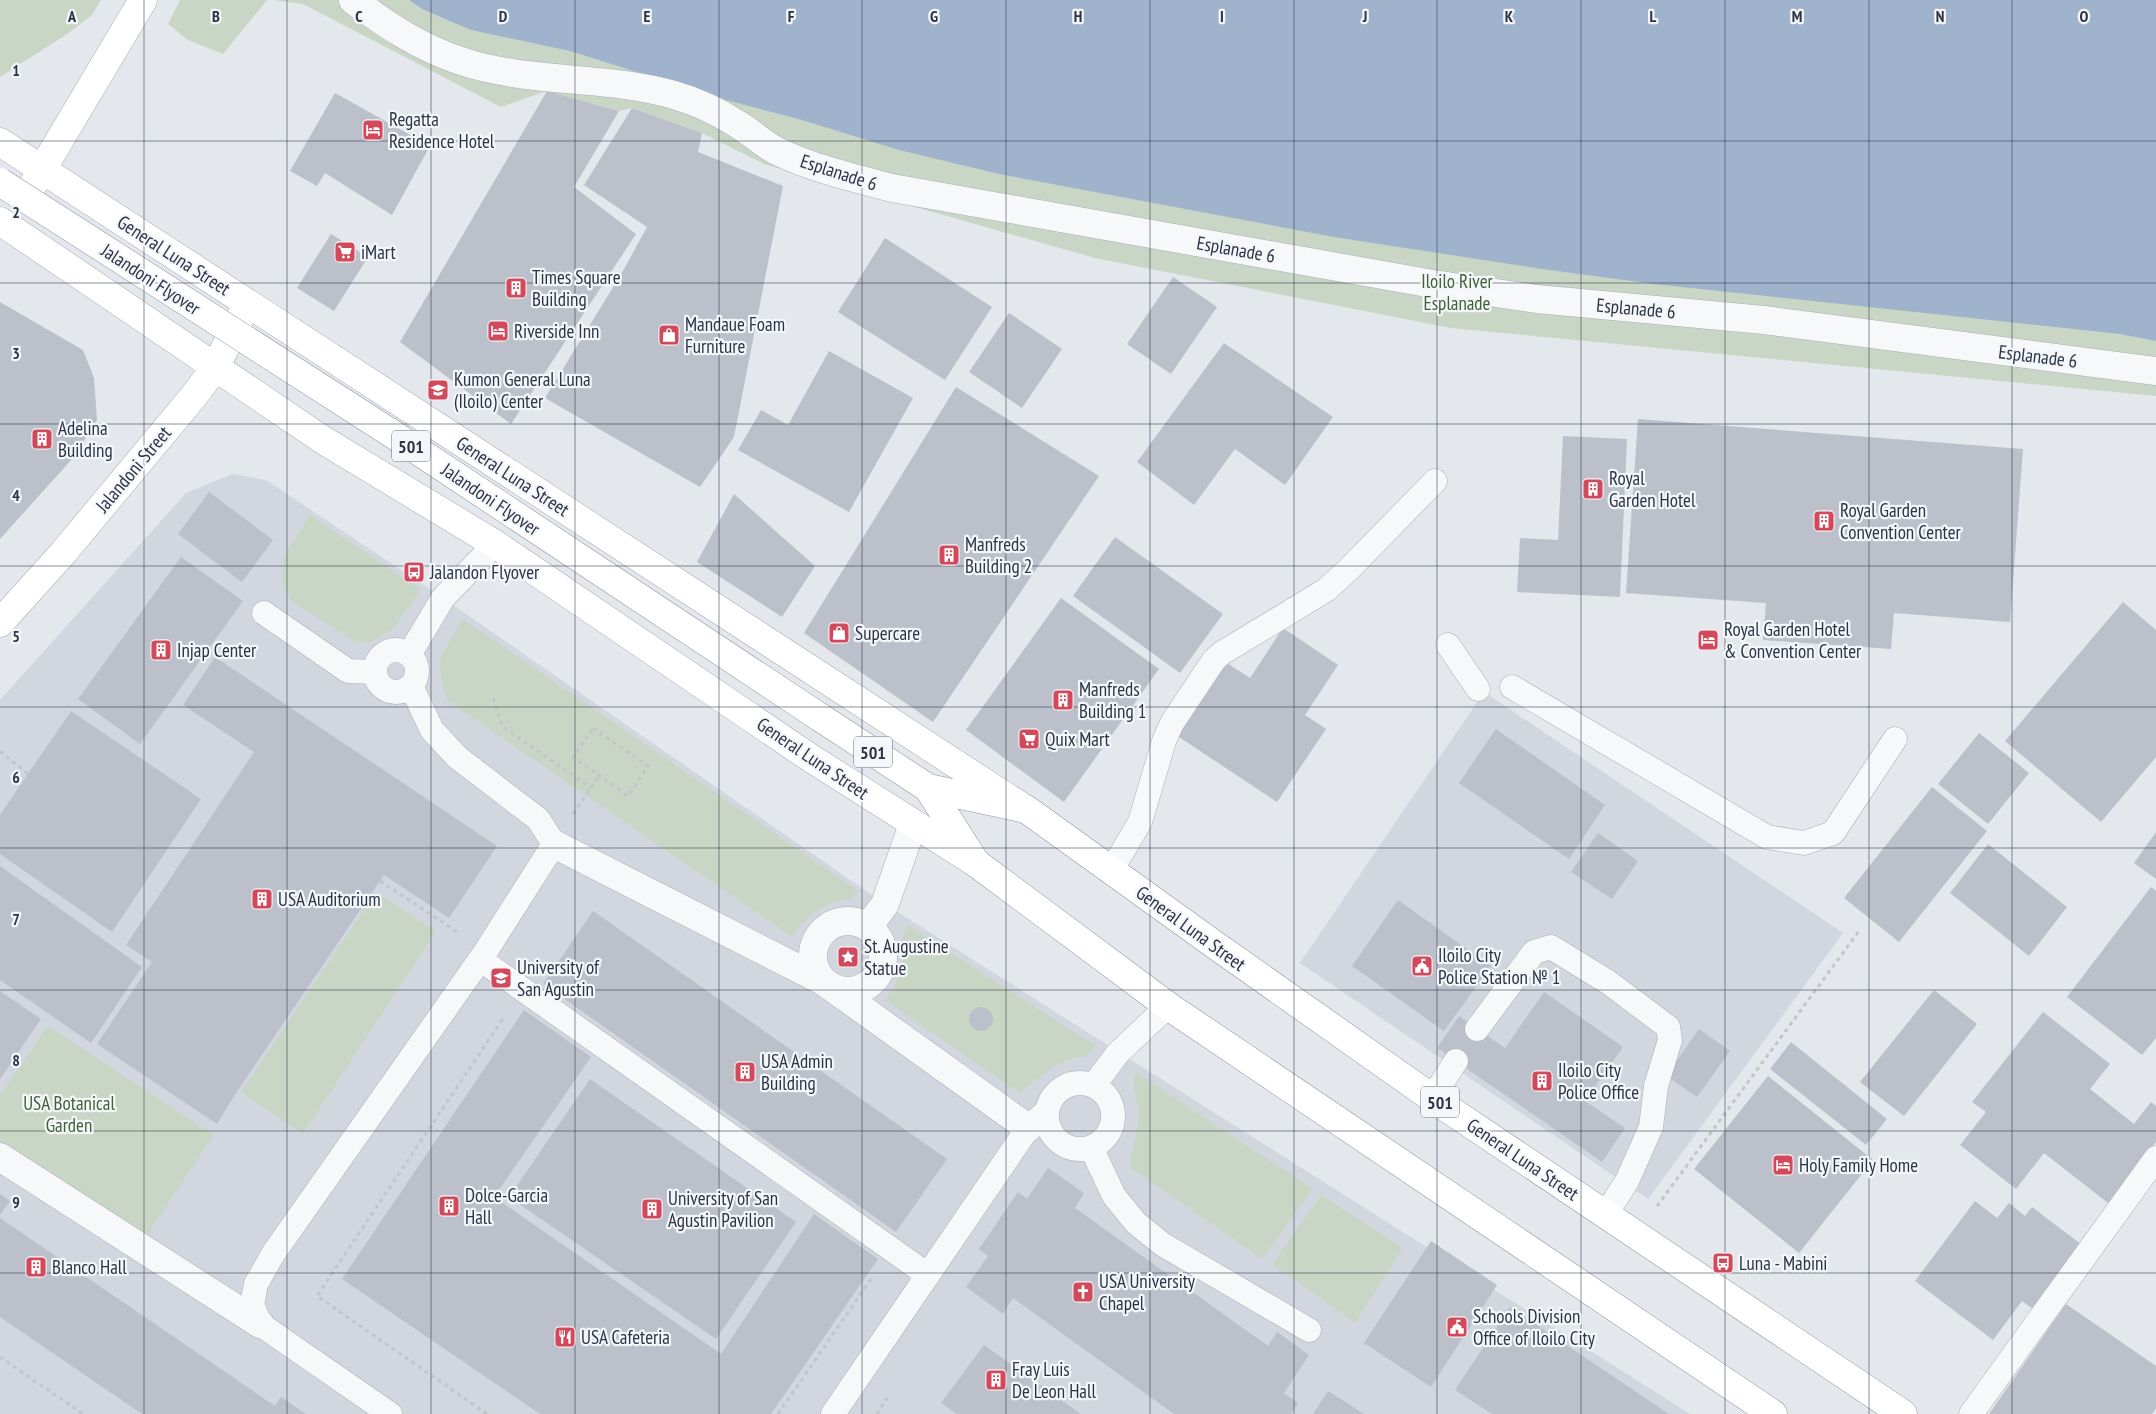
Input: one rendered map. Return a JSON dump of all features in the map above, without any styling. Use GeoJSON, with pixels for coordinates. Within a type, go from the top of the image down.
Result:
{"type":"FeatureCollection","features":[{"type":"Feature","properties":{"kind":"main road"},"geometry":{"type":"LineString","coordinates":[[5,224],[42,169],[143,0]]}},
{"type":"Feature","properties":{"kind":"main road","name":"General Luna Street"},"geometry":{"type":"LineString","coordinates":[[0,142],[1026,809],[1432,1098],[1903,1414]]}},
{"type":"Feature","properties":{"kind":"main road","name":"Jalandoni Flyover"},"geometry":{"type":"LineString","coordinates":[[0,182],[394,435],[928,788]]}},
{"type":"Feature","properties":{"kind":"main road","name":"General Luna Street"},"geometry":{"type":"LineString","coordinates":[[5,224],[323,440],[495,544],[809,757],[976,863],[1168,1006],[1773,1414]]}},
{"type":"Feature","properties":{"kind":"main road","name":"Jalandoni Street"},"geometry":{"type":"LineString","coordinates":[[0,623],[75,538],[193,397],[215,368],[248,303]]}},
{"type":"Feature","properties":{"kind":"main road","name":"General Luna Street"},"geometry":{"type":"LineString","coordinates":[[928,788],[1026,809]]}},
{"type":"Feature","properties":{"kind":"main road","name":"General Luna Street"},"geometry":{"type":"LineString","coordinates":[[928,788],[976,863]]}},
{"type":"Feature","properties":{"kind":"street","name":"Esplanade 6"},"geometry":{"type":"LineString","coordinates":[[353,0],[400,33],[426,47],[462,62],[522,74],[607,82],[674,95],[709,107],[777,151],[828,170],[892,188],[1433,284],[1537,299],[1764,320],[2156,371]]}},
{"type":"Feature","properties":{"kind":"street"},"geometry":{"type":"LineString","coordinates":[[868,927],[885,904],[913,824]]}},
{"type":"Feature","properties":{"kind":"street"},"geometry":{"type":"LineString","coordinates":[[554,844],[828,984],[845,991],[857,991],[868,986],[882,969],[882,947],[878,937],[868,927],[850,920],[838,922],[827,927],[819,935],[814,947],[812,959],[816,971],[828,984],[1037,1119]]}},
{"type":"Feature","properties":{"kind":"street"},"geometry":{"type":"LineString","coordinates":[[0,1157],[260,1324]]}},
{"type":"Feature","properties":{"kind":"lane"},"geometry":{"type":"LineString","coordinates":[[1111,871],[1140,822],[1164,741],[1172,723],[1214,660],[1222,653],[1326,590],[1435,481]]}},
{"type":"Feature","properties":{"kind":"lane"},"geometry":{"type":"LineString","coordinates":[[409,655],[443,598],[495,544]]}},
{"type":"Feature","properties":{"kind":"lane"},"geometry":{"type":"LineString","coordinates":[[264,613],[348,671],[375,672]]}},
{"type":"Feature","properties":{"kind":"lane"},"geometry":{"type":"LineString","coordinates":[[1448,645],[1478,689]]}},
{"type":"Feature","properties":{"kind":"lane"},"geometry":{"type":"LineString","coordinates":[[397,650],[409,655],[416,667],[417,674],[411,686],[399,692],[386,690],[376,679],[375,665],[384,654],[397,650]]}},
{"type":"Feature","properties":{"kind":"lane"},"geometry":{"type":"LineString","coordinates":[[375,1410],[260,1324],[252,1305],[256,1284],[273,1254],[481,960],[554,844],[538,819],[457,757],[432,730],[411,686]]}},
{"type":"Feature","properties":{"kind":"lane"},"geometry":{"type":"LineString","coordinates":[[1512,687],[1767,837],[1804,843],[1833,833],[1895,739]]}},
{"type":"Feature","properties":{"kind":"lane"},"geometry":{"type":"LineString","coordinates":[[1476,1029],[1534,952],[1551,947],[1608,982],[1668,1027],[1670,1040],[1656,1086],[1651,1127],[1627,1181],[1606,1214]]}},
{"type":"Feature","properties":{"kind":"lane"},"geometry":{"type":"LineString","coordinates":[[481,960],[928,1275]]}},
{"type":"Feature","properties":{"kind":"lane"},"geometry":{"type":"LineString","coordinates":[[1094,1085],[1118,1053],[1168,1006]]}},
{"type":"Feature","properties":{"kind":"lane"},"geometry":{"type":"LineString","coordinates":[[1432,1098],[1456,1062]]}},
{"type":"Feature","properties":{"kind":"lane"},"geometry":{"type":"LineString","coordinates":[[833,1414],[928,1275],[1037,1119],[1056,1093],[1064,1086],[1074,1083],[1094,1085],[1110,1101],[1113,1112],[1113,1123],[1109,1134],[1101,1142],[1091,1147],[1080,1149],[1069,1147],[1059,1141],[1052,1133],[1048,1122],[1037,1119]]}},
{"type":"Feature","properties":{"kind":"lane"},"geometry":{"type":"LineString","coordinates":[[1091,1147],[1114,1196],[1136,1222],[1162,1244],[1309,1330]]}},
{"type":"Feature","properties":{"kind":"lane"},"geometry":{"type":"LineString","coordinates":[[1971,1414],[2156,1158]]}},
{"type":"Feature","properties":{"kind":"path"},"geometry":{"type":"LineString","coordinates":[[493,698],[502,726],[591,788]]}},
{"type":"Feature","properties":{"kind":"path"},"geometry":{"type":"LineString","coordinates":[[593,728],[648,766],[628,796],[600,776],[573,757],[593,728]]}},
{"type":"Feature","properties":{"kind":"path"},"geometry":{"type":"LineString","coordinates":[[0,751],[28,774]]}},
{"type":"Feature","properties":{"kind":"path"},"geometry":{"type":"LineString","coordinates":[[554,844],[600,776]]}},
{"type":"Feature","properties":{"kind":"path"},"geometry":{"type":"LineString","coordinates":[[1653,1211],[1859,931]]}},
{"type":"Feature","properties":{"kind":"path"},"geometry":{"type":"LineString","coordinates":[[486,1414],[317,1296],[523,990]]}},
{"type":"Feature","properties":{"kind":"path"},"geometry":{"type":"LineString","coordinates":[[778,1414],[870,1281]]}},
{"type":"Feature","properties":{"kind":"path"},"geometry":{"type":"LineString","coordinates":[[0,1357],[83,1414]]}},
{"type":"Feature","properties":{"kind":"shaded area","name":"University of San Agustin"},"geometry":{"type":"Polygon","coordinates":[[[232,474],[266,480],[443,598],[885,904],[1690,1414],[0,1414],[0,700],[186,493],[232,474]]]}},
{"type":"Feature","properties":{"kind":"shaded area"},"geometry":{"type":"Polygon","coordinates":[[[1484,692],[1843,933],[1648,1199],[1300,963],[1484,692]]]}},
{"type":"Feature","properties":{"kind":"green space"},"geometry":{"type":"Polygon","coordinates":[[[0,0],[101,0],[92,15],[67,34],[0,77],[0,0]]]}},
{"type":"Feature","properties":{"kind":"green space"},"geometry":{"type":"Polygon","coordinates":[[[180,0],[267,0],[223,54],[188,40],[168,24],[180,0]]]}},
{"type":"Feature","properties":{"kind":"green space","name":"Iloilo River Esplanade"},"geometry":{"type":"Polygon","coordinates":[[[274,0],[409,0],[422,9],[2156,309],[2156,396],[1451,328],[1095,258],[764,164],[702,133],[632,108],[619,111],[547,91],[501,107],[303,4],[274,0]]]}},
{"type":"Feature","properties":{"kind":"green space"},"geometry":{"type":"Polygon","coordinates":[[[310,515],[421,590],[393,629],[371,642],[356,642],[292,602],[282,581],[284,556],[310,515]]]}},
{"type":"Feature","properties":{"kind":"green space"},"geometry":{"type":"Polygon","coordinates":[[[463,619],[857,890],[850,899],[831,903],[816,911],[792,937],[447,700],[441,678],[440,658],[463,619]]]}},
{"type":"Feature","properties":{"kind":"green space"},"geometry":{"type":"Polygon","coordinates":[[[376,892],[436,931],[303,1134],[241,1092],[376,892]]]}},
{"type":"Feature","properties":{"kind":"green space"},"geometry":{"type":"Polygon","coordinates":[[[908,925],[1096,1046],[1086,1056],[1070,1059],[1055,1066],[1019,1093],[885,1000],[895,985],[902,969],[903,938],[908,925]]]}},
{"type":"Feature","properties":{"kind":"green space","name":"USA Botanical Garden"},"geometry":{"type":"Polygon","coordinates":[[[48,1026],[214,1135],[145,1238],[0,1143],[0,1095],[48,1026]]]}},
{"type":"Feature","properties":{"kind":"green space"},"geometry":{"type":"Polygon","coordinates":[[[1136,1072],[1313,1189],[1262,1259],[1131,1168],[1139,1118],[1134,1089],[1136,1072]]]}},
{"type":"Feature","properties":{"kind":"green space"},"geometry":{"type":"Polygon","coordinates":[[[1321,1195],[1403,1248],[1355,1323],[1272,1264],[1321,1195]]]}},
{"type":"Feature","properties":{"kind":"water"},"geometry":{"type":"Polygon","coordinates":[[[409,0],[2156,0],[2156,341],[2120,334],[1654,284],[1542,269],[1334,237],[999,174],[899,150],[802,120],[726,100],[570,51],[471,30],[422,9],[409,0]]]}},
{"type":"Feature","properties":{"kind":"building","name":"Times Square Building"},"geometry":{"type":"Polygon","coordinates":[[[547,91],[619,111],[574,187],[636,234],[511,424],[400,342],[547,91]]]}},
{"type":"Feature","properties":{"kind":"building"},"geometry":{"type":"Polygon","coordinates":[[[335,93],[430,146],[392,215],[325,173],[317,186],[290,171],[335,93]]]}},
{"type":"Feature","properties":{"kind":"building","name":"Mandaue Foam Furniture"},"geometry":{"type":"Polygon","coordinates":[[[632,108],[702,133],[698,152],[783,186],[734,437],[700,487],[545,398],[623,271],[647,227],[584,185],[632,108]]]}},
{"type":"Feature","properties":{"kind":"building"},"geometry":{"type":"Polygon","coordinates":[[[331,234],[368,257],[334,311],[297,288],[331,234]]]}},
{"type":"Feature","properties":{"kind":"building"},"geometry":{"type":"Polygon","coordinates":[[[885,238],[992,307],[945,380],[838,312],[885,238]]]}},
{"type":"Feature","properties":{"kind":"building"},"geometry":{"type":"Polygon","coordinates":[[[1173,277],[1217,307],[1171,374],[1127,344],[1173,277]]]}},
{"type":"Feature","properties":{"kind":"building","name":"Adelina Building"},"geometry":{"type":"Polygon","coordinates":[[[0,302],[83,350],[94,378],[97,420],[73,458],[0,539],[0,302]]]}},
{"type":"Feature","properties":{"kind":"building"},"geometry":{"type":"Polygon","coordinates":[[[1009,313],[1062,349],[1022,408],[969,372],[1009,313]]]}},
{"type":"Feature","properties":{"kind":"building"},"geometry":{"type":"Polygon","coordinates":[[[1224,343],[1333,417],[1285,485],[1235,449],[1194,505],[1137,462],[1224,343]]]}},
{"type":"Feature","properties":{"kind":"building"},"geometry":{"type":"Polygon","coordinates":[[[829,351],[913,398],[849,512],[738,450],[761,410],[788,425],[829,351]]]}},
{"type":"Feature","properties":{"kind":"building","name":"Manfreds Building 2"},"geometry":{"type":"Polygon","coordinates":[[[956,387],[1099,476],[933,722],[804,633],[956,387]]]}},
{"type":"Feature","properties":{"kind":"building","name":"Royal Garden Convention Center"},"geometry":{"type":"Polygon","coordinates":[[[1638,419],[2023,449],[2010,622],[1894,613],[1891,649],[1763,640],[1766,603],[1626,593],[1638,419]]]}},
{"type":"Feature","properties":{"kind":"building","name":"Royal Garden Hotel"},"geometry":{"type":"Polygon","coordinates":[[[1563,436],[1627,439],[1620,597],[1517,592],[1520,538],[1558,540],[1563,436]]]}},
{"type":"Feature","properties":{"kind":"building"},"geometry":{"type":"Polygon","coordinates":[[[209,492],[273,540],[242,582],[178,534],[209,492]]]}},
{"type":"Feature","properties":{"kind":"building"},"geometry":{"type":"Polygon","coordinates":[[[734,494],[815,566],[782,617],[697,562],[734,494]]]}},
{"type":"Feature","properties":{"kind":"building"},"geometry":{"type":"Polygon","coordinates":[[[1115,537],[1223,614],[1180,673],[1073,596],[1115,537]]]}},
{"type":"Feature","properties":{"kind":"building","name":"Injap Center"},"geometry":{"type":"Polygon","coordinates":[[[181,557],[243,601],[140,744],[78,699],[181,557]]]}},
{"type":"Feature","properties":{"kind":"building","name":"Manfreds Building 1"},"geometry":{"type":"Polygon","coordinates":[[[1061,598],[1159,669],[1064,802],[966,730],[1061,598]]]}},
{"type":"Feature","properties":{"kind":"building"},"geometry":{"type":"Polygon","coordinates":[[[2123,602],[2156,630],[2156,757],[2101,822],[2005,741],[2123,602]]]}},
{"type":"Feature","properties":{"kind":"building"},"geometry":{"type":"Polygon","coordinates":[[[1283,628],[1338,665],[1305,715],[1326,729],[1277,802],[1170,731],[1219,658],[1250,678],[1283,628]]]}},
{"type":"Feature","properties":{"kind":"building","name":"USA Auditorium"},"geometry":{"type":"Polygon","coordinates":[[[215,657],[497,846],[449,918],[384,875],[217,1124],[97,1044],[152,962],[126,945],[254,752],[183,705],[215,657]]]}},
{"type":"Feature","properties":{"kind":"building"},"geometry":{"type":"Polygon","coordinates":[[[71,711],[201,799],[112,932],[0,854],[0,815],[71,711]]]}},
{"type":"Feature","properties":{"kind":"building"},"geometry":{"type":"Polygon","coordinates":[[[1496,729],[1605,805],[1569,859],[1459,783],[1496,729]]]}},
{"type":"Feature","properties":{"kind":"building"},"geometry":{"type":"Polygon","coordinates":[[[1979,733],[2029,773],[1988,824],[1938,784],[1979,733]]]}},
{"type":"Feature","properties":{"kind":"building"},"geometry":{"type":"Polygon","coordinates":[[[1932,787],[1987,831],[1899,942],[1844,898],[1932,787]]]}},
{"type":"Feature","properties":{"kind":"building"},"geometry":{"type":"Polygon","coordinates":[[[2156,832],[2156,879],[2134,863],[2156,832]]]}},
{"type":"Feature","properties":{"kind":"building"},"geometry":{"type":"Polygon","coordinates":[[[1598,833],[1638,861],[1612,899],[1571,872],[1598,833]]]}},
{"type":"Feature","properties":{"kind":"building"},"geometry":{"type":"Polygon","coordinates":[[[1988,844],[2067,907],[2029,956],[1950,893],[1988,844]]]}},
{"type":"Feature","properties":{"kind":"building"},"geometry":{"type":"Polygon","coordinates":[[[0,866],[142,967],[91,1043],[0,980],[0,866]]]}},
{"type":"Feature","properties":{"kind":"building"},"geometry":{"type":"Polygon","coordinates":[[[2151,887],[2156,891],[2156,1038],[2142,1055],[2067,997],[2151,887]]]}},
{"type":"Feature","properties":{"kind":"building","name":"Iloilo City Police Station № 1"},"geometry":{"type":"Polygon","coordinates":[[[1398,900],[1491,966],[1444,1031],[1352,966],[1398,900]]]}},
{"type":"Feature","properties":{"kind":"building","name":"USA Admin Building"},"geometry":{"type":"Polygon","coordinates":[[[593,911],[947,1159],[896,1232],[543,984],[593,911]]]}},
{"type":"Feature","properties":{"kind":"building"},"geometry":{"type":"Polygon","coordinates":[[[1934,990],[1977,1024],[1904,1116],[1860,1082],[1934,990]]]}},
{"type":"Feature","properties":{"kind":"building"},"geometry":{"type":"Polygon","coordinates":[[[0,991],[41,1019],[0,1079],[0,991]]]}},
{"type":"Feature","properties":{"kind":"building","name":"Iloilo City Police Office"},"geometry":{"type":"Polygon","coordinates":[[[1544,992],[1623,1047],[1585,1101],[1625,1128],[1602,1162],[1437,1048],[1459,1016],[1505,1048],[1544,992]]]}},
{"type":"Feature","properties":{"kind":"building"},"geometry":{"type":"Polygon","coordinates":[[[981,1007],[990,1010],[993,1019],[990,1028],[981,1031],[972,1028],[969,1019],[972,1010],[981,1007]]]}},
{"type":"Feature","properties":{"kind":"building","name":"Dolce-Garcia Hall"},"geometry":{"type":"Polygon","coordinates":[[[524,1010],[591,1057],[494,1197],[721,1354],[814,1214],[878,1259],[771,1414],[540,1414],[342,1279],[524,1010]]]}},
{"type":"Feature","properties":{"kind":"building"},"geometry":{"type":"Polygon","coordinates":[[[2043,1012],[2110,1064],[2090,1089],[2134,1124],[2151,1102],[2156,1106],[2156,1142],[2108,1203],[2044,1153],[2016,1189],[1960,1145],[1986,1112],[1972,1102],[2043,1012]]]}},
{"type":"Feature","properties":{"kind":"building"},"geometry":{"type":"Polygon","coordinates":[[[1699,1029],[1730,1051],[1697,1097],[1666,1076],[1699,1029]]]}},
{"type":"Feature","properties":{"kind":"building"},"geometry":{"type":"Polygon","coordinates":[[[1791,1042],[1887,1119],[1866,1145],[1770,1069],[1791,1042]]]}},
{"type":"Feature","properties":{"kind":"building","name":"Holy Family Home"},"geometry":{"type":"Polygon","coordinates":[[[1768,1076],[1873,1160],[1799,1253],[1694,1169],[1768,1076]]]}},
{"type":"Feature","properties":{"kind":"building","name":"University of San Agustin Pavilion"},"geometry":{"type":"Polygon","coordinates":[[[590,1079],[796,1222],[716,1339],[509,1197],[590,1079]]]}},
{"type":"Feature","properties":{"kind":"building","name":"USA University Chapel"},"geometry":{"type":"Polygon","coordinates":[[[1048,1168],[1084,1193],[1075,1208],[1268,1346],[1277,1332],[1309,1355],[1284,1393],[1298,1403],[1291,1414],[1174,1414],[1013,1298],[1003,1314],[966,1287],[988,1256],[979,1249],[1018,1192],[1027,1199],[1048,1168]]]}},
{"type":"Feature","properties":{"kind":"building"},"geometry":{"type":"Polygon","coordinates":[[[0,1194],[10,1201],[0,1215],[0,1194]]]}},
{"type":"Feature","properties":{"kind":"building"},"geometry":{"type":"Polygon","coordinates":[[[1975,1201],[1997,1218],[2009,1203],[2025,1216],[2032,1207],[2082,1245],[2033,1309],[2022,1301],[1993,1340],[1915,1281],[1975,1201]]]}},
{"type":"Feature","properties":{"kind":"building","name":"Blanco Hall"},"geometry":{"type":"Polygon","coordinates":[[[0,1218],[275,1406],[281,1397],[306,1414],[142,1414],[0,1317],[0,1218]]]}},
{"type":"Feature","properties":{"kind":"building"},"geometry":{"type":"Polygon","coordinates":[[[1431,1241],[1497,1285],[1431,1387],[1364,1343],[1431,1241]]]}},
{"type":"Feature","properties":{"kind":"building"},"geometry":{"type":"Polygon","coordinates":[[[2066,1304],[2156,1366],[2156,1408],[2152,1414],[1989,1414],[2066,1304]]]}},
{"type":"Feature","properties":{"kind":"building"},"geometry":{"type":"Polygon","coordinates":[[[1510,1307],[1669,1414],[1492,1414],[1455,1390],[1510,1307]]]}},
{"type":"Feature","properties":{"kind":"building","name":"Fray Luis De Leon Hall"},"geometry":{"type":"Polygon","coordinates":[[[984,1345],[1081,1414],[957,1414],[941,1403],[984,1345]]]}},
{"type":"Feature","properties":{"kind":"building"},"geometry":{"type":"Polygon","coordinates":[[[1328,1391],[1364,1414],[1313,1414],[1328,1391]]]}},
{"type":"Feature","properties":{"kind":"place","name":"Regatta Residence Hotel"},"geometry":{"type":"Point","coordinates":[373,130]}},
{"type":"Feature","properties":{"kind":"place","name":"iMart"},"geometry":{"type":"Point","coordinates":[345,252]}},
{"type":"Feature","properties":{"kind":"place","name":"Times Square Building"},"geometry":{"type":"Point","coordinates":[516,288]}},
{"type":"Feature","properties":{"kind":"place","name":"Riverside Inn"},"geometry":{"type":"Point","coordinates":[498,331]}},
{"type":"Feature","properties":{"kind":"place","name":"Mandaue Foam Furniture"},"geometry":{"type":"Point","coordinates":[669,335]}},
{"type":"Feature","properties":{"kind":"place","name":"Kumon General Luna (Iloilo) Center"},"geometry":{"type":"Point","coordinates":[438,390]}},
{"type":"Feature","properties":{"kind":"place","name":"Adelina Building"},"geometry":{"type":"Point","coordinates":[42,439]}},
{"type":"Feature","properties":{"kind":"place","name":"Royal Garden Hotel"},"geometry":{"type":"Point","coordinates":[1593,489]}},
{"type":"Feature","properties":{"kind":"place","name":"Royal Garden Convention Center"},"geometry":{"type":"Point","coordinates":[1824,521]}},
{"type":"Feature","properties":{"kind":"place","name":"Manfreds Building 2"},"geometry":{"type":"Point","coordinates":[949,555]}},
{"type":"Feature","properties":{"kind":"place","name":"Jalandon Flyover"},"geometry":{"type":"Point","coordinates":[414,572]}},
{"type":"Feature","properties":{"kind":"place","name":"Supercare"},"geometry":{"type":"Point","coordinates":[839,633]}},
{"type":"Feature","properties":{"kind":"place","name":"Royal Garden Hotel & Convention Center"},"geometry":{"type":"Point","coordinates":[1708,640]}},
{"type":"Feature","properties":{"kind":"place","name":"Injap Center"},"geometry":{"type":"Point","coordinates":[161,650]}},
{"type":"Feature","properties":{"kind":"place","name":"Manfreds Building 1"},"geometry":{"type":"Point","coordinates":[1063,700]}},
{"type":"Feature","properties":{"kind":"place","name":"Quix Mart"},"geometry":{"type":"Point","coordinates":[1029,739]}},
{"type":"Feature","properties":{"kind":"place","name":"USA Auditorium"},"geometry":{"type":"Point","coordinates":[262,899]}},
{"type":"Feature","properties":{"kind":"place","name":"St. Augustine Statue"},"geometry":{"type":"Point","coordinates":[848,957]}},
{"type":"Feature","properties":{"kind":"place","name":"Iloilo City Police Station № 1"},"geometry":{"type":"Point","coordinates":[1422,966]}},
{"type":"Feature","properties":{"kind":"place","name":"University of San Agustin"},"geometry":{"type":"Point","coordinates":[501,978]}},
{"type":"Feature","properties":{"kind":"place","name":"USA Admin Building"},"geometry":{"type":"Point","coordinates":[745,1072]}},
{"type":"Feature","properties":{"kind":"place","name":"Iloilo City Police Office"},"geometry":{"type":"Point","coordinates":[1542,1081]}},
{"type":"Feature","properties":{"kind":"place","name":"Holy Family Home"},"geometry":{"type":"Point","coordinates":[1783,1165]}},
{"type":"Feature","properties":{"kind":"place","name":"Dolce-Garcia Hall"},"geometry":{"type":"Point","coordinates":[449,1206]}},
{"type":"Feature","properties":{"kind":"place","name":"University of San Agustin Pavilion"},"geometry":{"type":"Point","coordinates":[652,1209]}},
{"type":"Feature","properties":{"kind":"place","name":"Luna - Mabini"},"geometry":{"type":"Point","coordinates":[1723,1263]}},
{"type":"Feature","properties":{"kind":"place","name":"Blanco Hall"},"geometry":{"type":"Point","coordinates":[36,1267]}},
{"type":"Feature","properties":{"kind":"place","name":"USA University Chapel"},"geometry":{"type":"Point","coordinates":[1083,1292]}},
{"type":"Feature","properties":{"kind":"place","name":"Schools Division Office of Iloilo City"},"geometry":{"type":"Point","coordinates":[1457,1327]}},
{"type":"Feature","properties":{"kind":"place","name":"USA Cafeteria"},"geometry":{"type":"Point","coordinates":[565,1337]}},
{"type":"Feature","properties":{"kind":"place","name":"Fray Luis De Leon Hall"},"geometry":{"type":"Point","coordinates":[996,1380]}}]}
